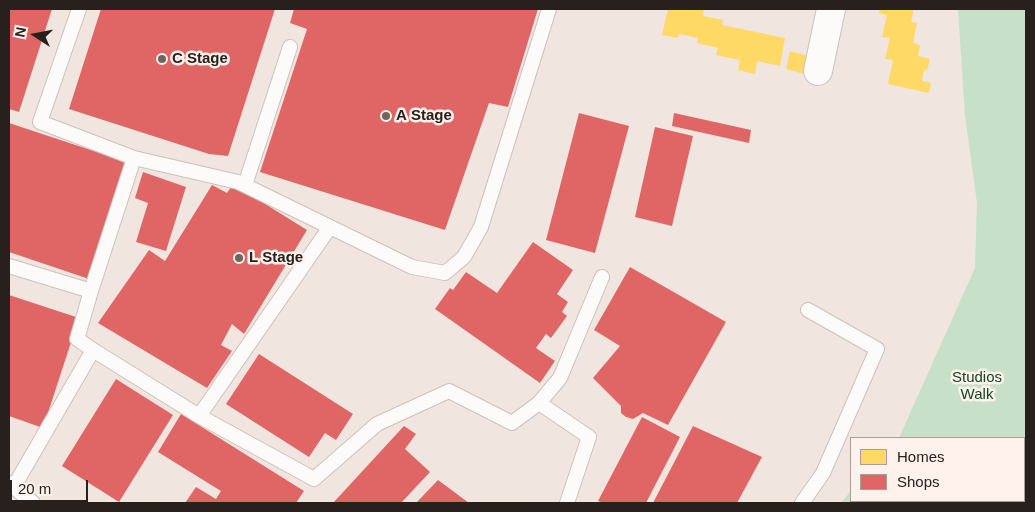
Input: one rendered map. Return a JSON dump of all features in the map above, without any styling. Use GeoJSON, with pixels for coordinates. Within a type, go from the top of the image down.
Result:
{"type":"FeatureCollection","features":[{"type":"Feature","properties":{"kind":"street"},"geometry":{"type":"LineString","coordinates":[[818,71],[831,9]]}},
{"type":"Feature","properties":{"kind":"lane"},"geometry":{"type":"LineString","coordinates":[[79,9],[40,122],[134,158],[238,182],[412,267],[445,273],[464,258],[481,227],[549,9]]}},
{"type":"Feature","properties":{"kind":"lane"},"geometry":{"type":"LineString","coordinates":[[245,185],[290,47]]}},
{"type":"Feature","properties":{"kind":"lane"},"geometry":{"type":"LineString","coordinates":[[134,158],[77,338],[199,416],[314,479],[377,424],[449,391],[512,422],[539,403],[560,378],[602,277]]}},
{"type":"Feature","properties":{"kind":"lane"},"geometry":{"type":"LineString","coordinates":[[199,416],[330,227]]}},
{"type":"Feature","properties":{"kind":"lane"},"geometry":{"type":"LineString","coordinates":[[9,266],[91,291]]}},
{"type":"Feature","properties":{"kind":"lane"},"geometry":{"type":"LineString","coordinates":[[802,503],[822,473],[877,349],[808,310]]}},
{"type":"Feature","properties":{"kind":"lane"},"geometry":{"type":"LineString","coordinates":[[33,503],[11,485],[93,350]]}},
{"type":"Feature","properties":{"kind":"lane"},"geometry":{"type":"LineString","coordinates":[[539,403],[589,437],[567,503]]}},
{"type":"Feature","properties":{"kind":"green space","name":"Studios Walk"},"geometry":{"type":"Polygon","coordinates":[[[958,9],[1026,9],[1026,503],[841,503],[850,492],[850,502],[1025,502],[1025,437],[899,437],[975,268],[977,203],[965,115],[958,9]]]}},
{"type":"Feature","properties":{"kind":"building: Homes"},"geometry":{"type":"Polygon","coordinates":[[[668,9],[704,10],[703,16],[723,20],[722,25],[785,38],[780,66],[757,61],[755,74],[738,70],[740,60],[716,55],[718,48],[697,43],[698,38],[679,34],[678,38],[662,35],[668,9]]]}},
{"type":"Feature","properties":{"kind":"building: Homes"},"geometry":{"type":"Polygon","coordinates":[[[880,9],[914,9],[911,22],[917,23],[913,43],[920,45],[918,56],[930,59],[927,71],[924,70],[922,81],[931,83],[929,93],[888,84],[893,60],[885,59],[890,38],[882,37],[887,15],[879,13],[880,9]]]}},
{"type":"Feature","properties":{"kind":"building: Homes"},"geometry":{"type":"Polygon","coordinates":[[[790,51],[808,56],[804,74],[786,69],[790,51]]]}},
{"type":"Feature","properties":{"kind":"building: Shops"},"geometry":{"type":"Polygon","coordinates":[[[9,9],[52,9],[19,112],[9,109],[9,9]]]}},
{"type":"Feature","properties":{"kind":"building: Shops","name":"C Stage"},"geometry":{"type":"Polygon","coordinates":[[[101,9],[275,9],[228,156],[209,154],[69,109],[101,9]]]}},
{"type":"Feature","properties":{"kind":"building: Shops","name":"A Stage"},"geometry":{"type":"Polygon","coordinates":[[[294,9],[538,9],[508,107],[489,103],[445,230],[260,172],[307,29],[290,23],[294,9]]]}},
{"type":"Feature","properties":{"kind":"building: Shops"},"geometry":{"type":"Polygon","coordinates":[[[579,113],[629,126],[595,253],[546,240],[579,113]]]}},
{"type":"Feature","properties":{"kind":"building: Shops"},"geometry":{"type":"Polygon","coordinates":[[[674,113],[751,130],[749,143],[672,126],[674,113]]]}},
{"type":"Feature","properties":{"kind":"building: Shops"},"geometry":{"type":"Polygon","coordinates":[[[9,123],[127,162],[89,279],[9,252],[9,123]]]}},
{"type":"Feature","properties":{"kind":"building: Shops"},"geometry":{"type":"Polygon","coordinates":[[[655,127],[693,136],[672,226],[635,217],[655,127]]]}},
{"type":"Feature","properties":{"kind":"building: Shops"},"geometry":{"type":"Polygon","coordinates":[[[143,172],[186,187],[166,251],[136,242],[148,203],[135,198],[143,172]]]}},
{"type":"Feature","properties":{"kind":"building: Shops"},"geometry":{"type":"Polygon","coordinates":[[[233,184],[307,230],[244,334],[232,324],[221,345],[232,351],[207,388],[98,323],[149,250],[165,261],[212,185],[227,193],[233,184]]]}},
{"type":"Feature","properties":{"kind":"building: Shops"},"geometry":{"type":"Polygon","coordinates":[[[533,242],[573,270],[557,294],[568,302],[562,312],[567,316],[551,338],[546,334],[536,348],[555,361],[540,383],[435,309],[450,288],[453,290],[466,272],[497,293],[533,242]]]}},
{"type":"Feature","properties":{"kind":"building: Shops"},"geometry":{"type":"Polygon","coordinates":[[[630,267],[726,322],[668,425],[643,413],[633,419],[626,417],[621,413],[621,406],[593,378],[620,346],[594,330],[630,267]]]}},
{"type":"Feature","properties":{"kind":"building: Shops"},"geometry":{"type":"Polygon","coordinates":[[[9,295],[79,318],[43,428],[9,416],[9,295]]]}},
{"type":"Feature","properties":{"kind":"building: Shops"},"geometry":{"type":"Polygon","coordinates":[[[259,354],[353,414],[336,440],[325,433],[309,457],[226,404],[259,354]]]}},
{"type":"Feature","properties":{"kind":"building: Shops"},"geometry":{"type":"Polygon","coordinates":[[[116,379],[173,415],[119,502],[62,466],[116,379]]]}},
{"type":"Feature","properties":{"kind":"building: Shops"},"geometry":{"type":"Polygon","coordinates":[[[181,414],[304,491],[296,503],[185,503],[196,487],[216,499],[221,491],[158,452],[181,414]]]}},
{"type":"Feature","properties":{"kind":"building: Shops"},"geometry":{"type":"Polygon","coordinates":[[[642,417],[680,437],[646,503],[603,503],[598,501],[642,417]]]}},
{"type":"Feature","properties":{"kind":"building: Shops"},"geometry":{"type":"Polygon","coordinates":[[[404,426],[416,434],[405,449],[430,472],[401,503],[333,503],[404,426]]]}},
{"type":"Feature","properties":{"kind":"building: Shops"},"geometry":{"type":"Polygon","coordinates":[[[693,426],[762,457],[737,503],[653,503],[693,426]]]}},
{"type":"Feature","properties":{"kind":"building: Shops"},"geometry":{"type":"Polygon","coordinates":[[[438,480],[469,503],[416,503],[438,480]]]}},
{"type":"Feature","properties":{"kind":"place","name":"C Stage"},"geometry":{"type":"Point","coordinates":[162,59]}},
{"type":"Feature","properties":{"kind":"place","name":"A Stage"},"geometry":{"type":"Point","coordinates":[386,116]}},
{"type":"Feature","properties":{"kind":"place","name":"L Stage"},"geometry":{"type":"Point","coordinates":[239,258]}}]}
